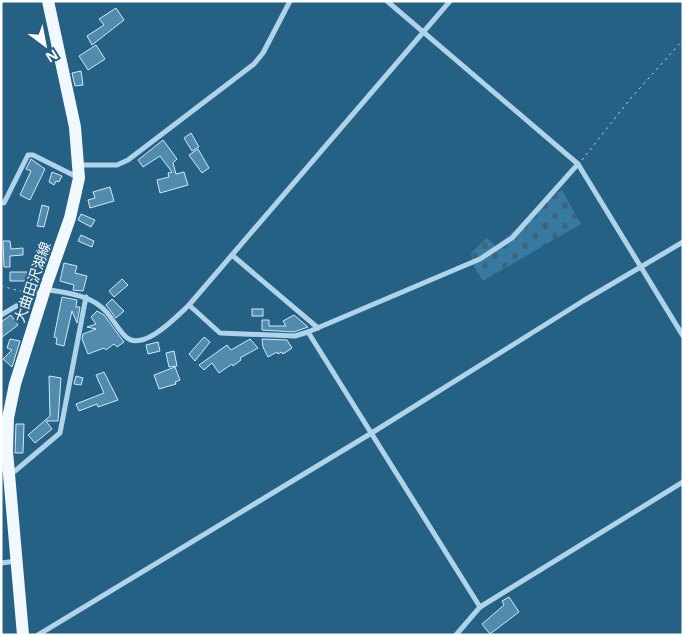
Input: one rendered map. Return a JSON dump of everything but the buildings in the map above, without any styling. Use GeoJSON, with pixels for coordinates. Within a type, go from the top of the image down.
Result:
{"type":"FeatureCollection","features":[{"type":"Feature","properties":{"kind":"main road","name":"大曲田沢湖線"},"geometry":{"type":"LineString","coordinates":[[23,635],[17,561],[5,471],[8,418],[15,384],[70,218],[79,172],[75,127],[48,1]]}},
{"type":"Feature","properties":{"kind":"street"},"geometry":{"type":"LineString","coordinates":[[4,203],[28,155],[33,155],[79,172],[128,160],[254,64],[263,53],[290,1]]}},
{"type":"Feature","properties":{"kind":"street"},"geometry":{"type":"LineString","coordinates":[[387,1],[578,164],[683,336]]}},
{"type":"Feature","properties":{"kind":"street"},"geometry":{"type":"LineString","coordinates":[[1,315],[45,289],[86,297],[102,307],[127,338],[134,341],[150,336],[165,328],[189,305],[450,1]]}},
{"type":"Feature","properties":{"kind":"street"},"geometry":{"type":"LineString","coordinates":[[189,305],[220,333],[295,336],[308,332],[480,258],[512,238],[578,164]]}},
{"type":"Feature","properties":{"kind":"street"},"geometry":{"type":"LineString","coordinates":[[38,635],[370,434],[583,301],[683,242]]}},
{"type":"Feature","properties":{"kind":"street"},"geometry":{"type":"LineString","coordinates":[[232,254],[318,328]]}},
{"type":"Feature","properties":{"kind":"street"},"geometry":{"type":"LineString","coordinates":[[5,471],[15,471],[60,433],[86,297]]}},
{"type":"Feature","properties":{"kind":"street"},"geometry":{"type":"LineString","coordinates":[[308,332],[370,434],[480,607]]}},
{"type":"Feature","properties":{"kind":"street"},"geometry":{"type":"LineString","coordinates":[[456,635],[480,607],[683,482]]}},
{"type":"Feature","properties":{"kind":"street"},"geometry":{"type":"LineString","coordinates":[[1,563],[17,561]]}},
{"type":"Feature","properties":{"kind":"path"},"geometry":{"type":"LineString","coordinates":[[578,164],[631,98],[683,40]]}},
{"type":"Feature","properties":{"kind":"path"},"geometry":{"type":"LineString","coordinates":[[1,286],[24,292],[45,289]]}},
{"type":"Feature","properties":{"kind":"green space"},"geometry":{"type":"Polygon","coordinates":[[[562,190],[581,224],[483,281],[473,265],[471,253],[487,238],[495,246],[504,240],[552,195],[562,190]]]}}]}
